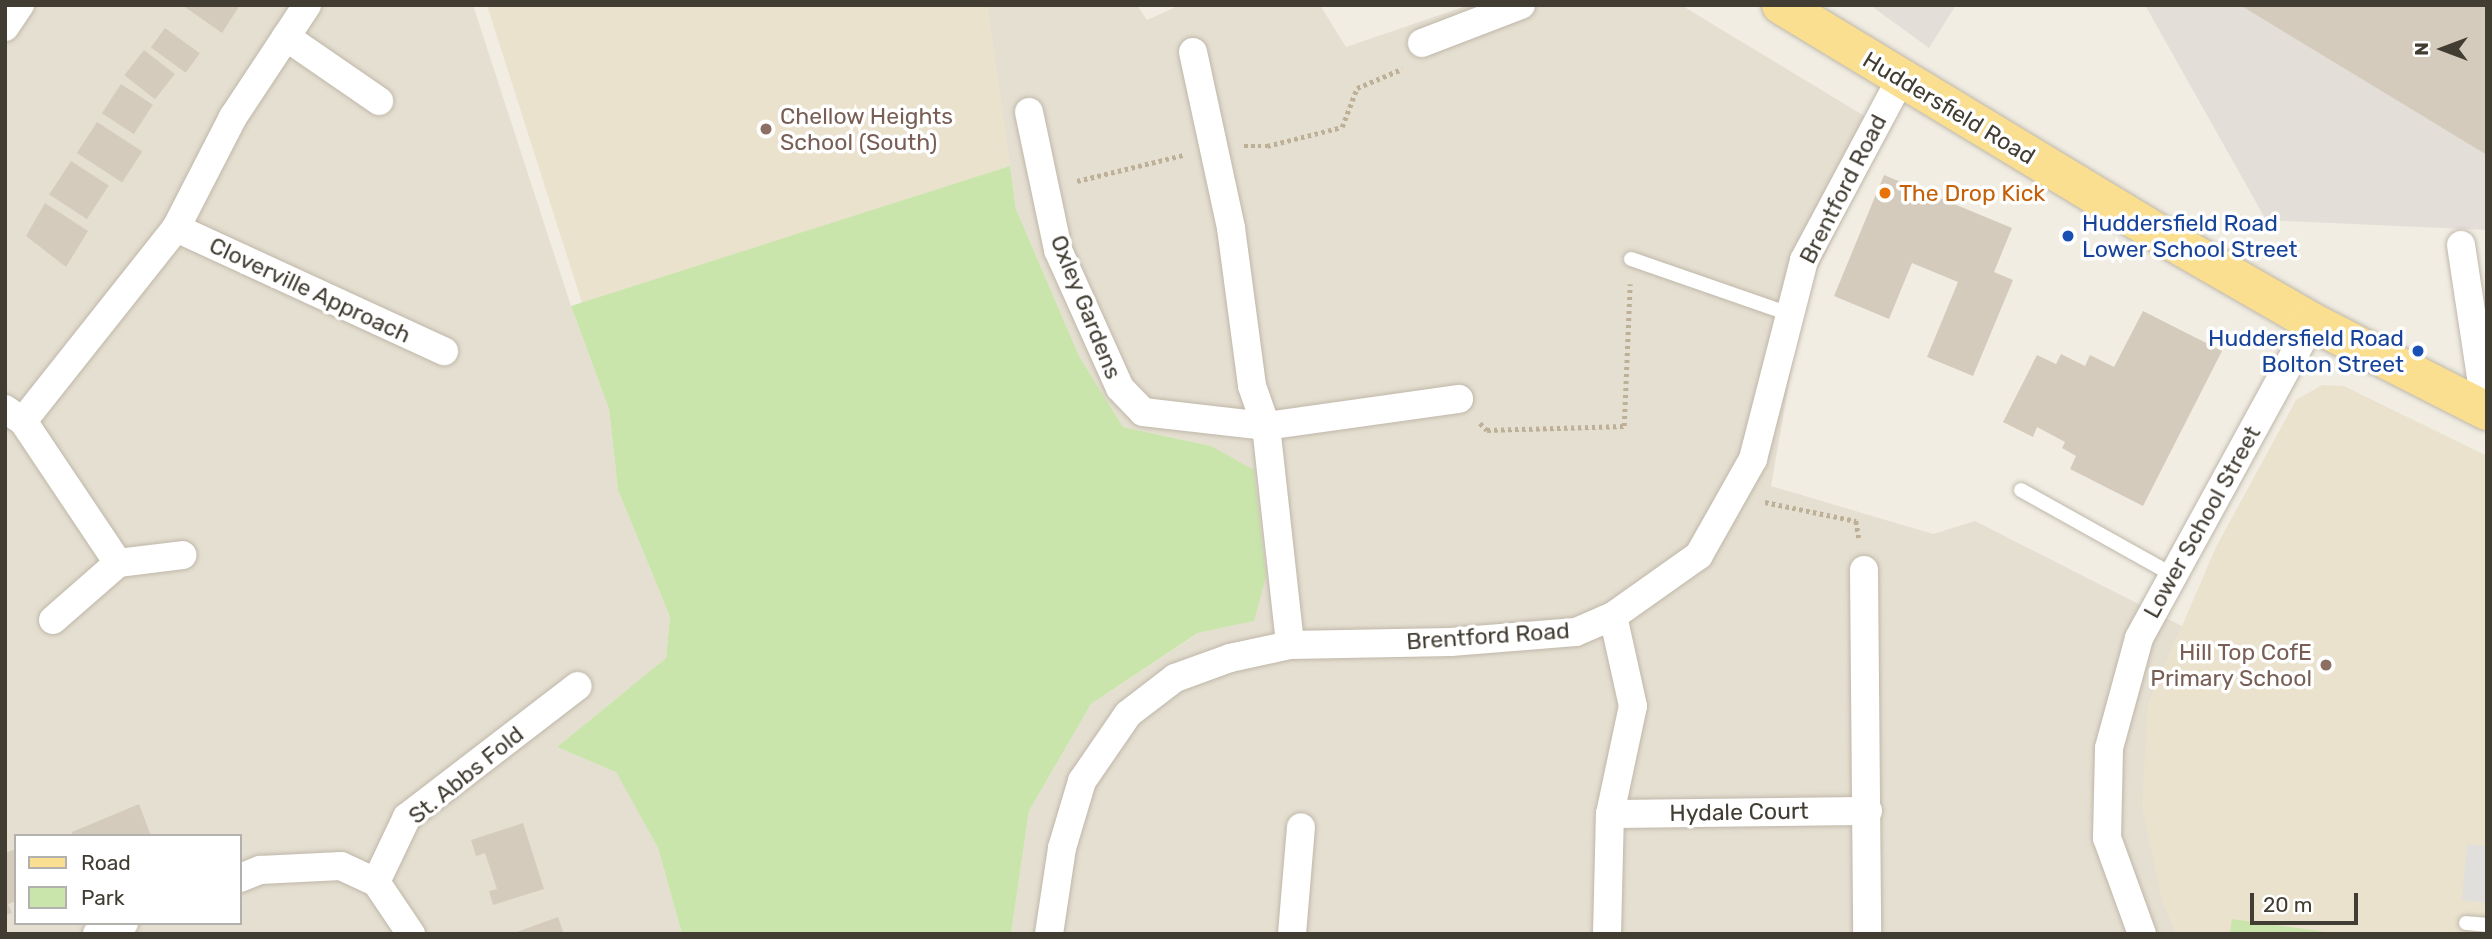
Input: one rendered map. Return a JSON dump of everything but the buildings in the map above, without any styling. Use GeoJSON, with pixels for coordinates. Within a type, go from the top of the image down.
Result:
{"type":"FeatureCollection","features":[{"type":"Feature","properties":{"kind":"main road","name":"Huddersfield Road"},"geometry":{"type":"LineString","coordinates":[[1781,5],[1900,80],[2312,322],[2487,411]]}},
{"type":"Feature","properties":{"kind":"street"},"geometry":{"type":"LineString","coordinates":[[5,27],[20,5]]}},
{"type":"Feature","properties":{"kind":"street"},"geometry":{"type":"LineString","coordinates":[[118,563],[14,415],[176,228],[233,117],[307,5]]}},
{"type":"Feature","properties":{"kind":"street"},"geometry":{"type":"LineString","coordinates":[[1422,43],[1521,5]]}},
{"type":"Feature","properties":{"kind":"street"},"geometry":{"type":"LineString","coordinates":[[286,37],[379,101]]}},
{"type":"Feature","properties":{"kind":"street"},"geometry":{"type":"LineString","coordinates":[[1193,52],[1231,228],[1252,386],[1266,426],[1290,645]]}},
{"type":"Feature","properties":{"kind":"street","name":"Brentford Road"},"geometry":{"type":"LineString","coordinates":[[1049,934],[1062,848],[1082,781],[1128,715],[1175,678],[1230,658],[1290,645],[1451,642],[1576,632],[1613,616],[1699,555],[1753,459],[1804,260],[1900,80]]}},
{"type":"Feature","properties":{"kind":"street","name":"Oxley Gardens"},"geometry":{"type":"LineString","coordinates":[[1029,112],[1058,250],[1120,388],[1143,412],[1266,426],[1459,399]]}},
{"type":"Feature","properties":{"kind":"street","name":"Cloverville Approach"},"geometry":{"type":"LineString","coordinates":[[176,228],[444,351]]}},
{"type":"Feature","properties":{"kind":"street"},"geometry":{"type":"LineString","coordinates":[[2461,245],[2487,411]]}},
{"type":"Feature","properties":{"kind":"street","name":"Lower School Street"},"geometry":{"type":"LineString","coordinates":[[2142,934],[2107,838],[2109,748],[2139,638],[2171,574],[2312,322]]}},
{"type":"Feature","properties":{"kind":"street"},"geometry":{"type":"LineString","coordinates":[[53,620],[118,563],[184,555]]}},
{"type":"Feature","properties":{"kind":"street"},"geometry":{"type":"LineString","coordinates":[[1864,570],[1867,934]]}},
{"type":"Feature","properties":{"kind":"street"},"geometry":{"type":"LineString","coordinates":[[1606,934],[1610,814],[1633,706],[1613,616]]}},
{"type":"Feature","properties":{"kind":"street","name":"St. Abbs Fold"},"geometry":{"type":"LineString","coordinates":[[376,882],[407,817],[579,686]]}},
{"type":"Feature","properties":{"kind":"street","name":"Hydale Court"},"geometry":{"type":"LineString","coordinates":[[1610,814],[1868,810]]}},
{"type":"Feature","properties":{"kind":"street"},"geometry":{"type":"LineString","coordinates":[[1292,934],[1301,827]]}},
{"type":"Feature","properties":{"kind":"street"},"geometry":{"type":"LineString","coordinates":[[242,877],[260,870],[341,866],[376,882],[411,934]]}},
{"type":"Feature","properties":{"kind":"street"},"geometry":{"type":"LineString","coordinates":[[97,934],[119,925]]}},
{"type":"Feature","properties":{"kind":"lane"},"geometry":{"type":"LineString","coordinates":[[1631,259],[1790,314]]}},
{"type":"Feature","properties":{"kind":"lane"},"geometry":{"type":"LineString","coordinates":[[2021,490],[2171,574]]}},
{"type":"Feature","properties":{"kind":"lane"},"geometry":{"type":"LineString","coordinates":[[2466,923],[2487,925]]}},
{"type":"Feature","properties":{"kind":"path"},"geometry":{"type":"LineString","coordinates":[[1459,399],[1487,430],[1624,426],[1631,259]]}},
{"type":"Feature","properties":{"kind":"path"},"geometry":{"type":"LineString","coordinates":[[1732,495],[1856,521],[1864,570]]}},
{"type":"Feature","properties":{"kind":"shaded area"},"geometry":{"type":"Polygon","coordinates":[[[5,5],[473,5],[571,306],[609,409],[618,490],[670,617],[666,658],[557,747],[616,771],[658,848],[682,934],[5,934],[5,5]]]}},
{"type":"Feature","properties":{"kind":"shaded area","name":"Chellow Heights School (South)"},"geometry":{"type":"Polygon","coordinates":[[[487,5],[987,5],[1010,166],[582,303],[487,5]]]}},
{"type":"Feature","properties":{"kind":"shaded area"},"geometry":{"type":"Polygon","coordinates":[[[987,5],[1137,5],[1147,20],[1180,5],[1320,5],[1346,47],[1469,5],[1681,5],[1886,129],[1804,298],[1771,486],[1933,534],[1975,521],[2182,626],[2148,705],[2162,900],[2177,934],[1011,934],[1029,811],[1091,704],[1199,633],[1253,621],[1211,446],[1123,427],[1079,356],[1016,209],[987,5]]]}},
{"type":"Feature","properties":{"kind":"shaded area"},"geometry":{"type":"Polygon","coordinates":[[[1870,5],[1956,5],[1929,48],[1870,5]]]}},
{"type":"Feature","properties":{"kind":"shaded area"},"geometry":{"type":"Polygon","coordinates":[[[2145,5],[2487,5],[2487,230],[2266,220],[2145,5]]]}},
{"type":"Feature","properties":{"kind":"shaded area","name":"Hill Top CofE Primary School"},"geometry":{"type":"Polygon","coordinates":[[[2322,385],[2344,386],[2487,456],[2487,934],[2177,934],[2162,900],[2142,805],[2148,705],[2216,547],[2296,400],[2322,385]]]}},
{"type":"Feature","properties":{"kind":"shaded area"},"geometry":{"type":"Polygon","coordinates":[[[2467,844],[2487,846],[2487,903],[2462,900],[2467,844]]]}},
{"type":"Feature","properties":{"kind":"green space"},"geometry":{"type":"Polygon","coordinates":[[[1010,166],[1016,209],[1079,356],[1123,427],[1211,446],[1254,470],[1266,577],[1254,621],[1198,633],[1091,704],[1029,811],[1011,934],[682,934],[658,848],[616,772],[557,747],[666,658],[670,617],[618,490],[609,409],[571,306],[1010,166]]]}},
{"type":"Feature","properties":{"kind":"green space"},"geometry":{"type":"Polygon","coordinates":[[[2232,919],[2340,934],[2230,934],[2232,919]]]}},
{"type":"Feature","properties":{"kind":"place","name":"Chellow Heights School (South)"},"geometry":{"type":"Point","coordinates":[766,129]}},
{"type":"Feature","properties":{"kind":"place","name":"The Drop Kick"},"geometry":{"type":"Point","coordinates":[1885,193]}},
{"type":"Feature","properties":{"kind":"place","name":"Huddersfield Road Lower School Street"},"geometry":{"type":"Point","coordinates":[2068,236]}},
{"type":"Feature","properties":{"kind":"place","name":"Huddersfield Road Bolton Street"},"geometry":{"type":"Point","coordinates":[2418,351]}},
{"type":"Feature","properties":{"kind":"place","name":"Hill Top CofE Primary School"},"geometry":{"type":"Point","coordinates":[2326,665]}}]}
